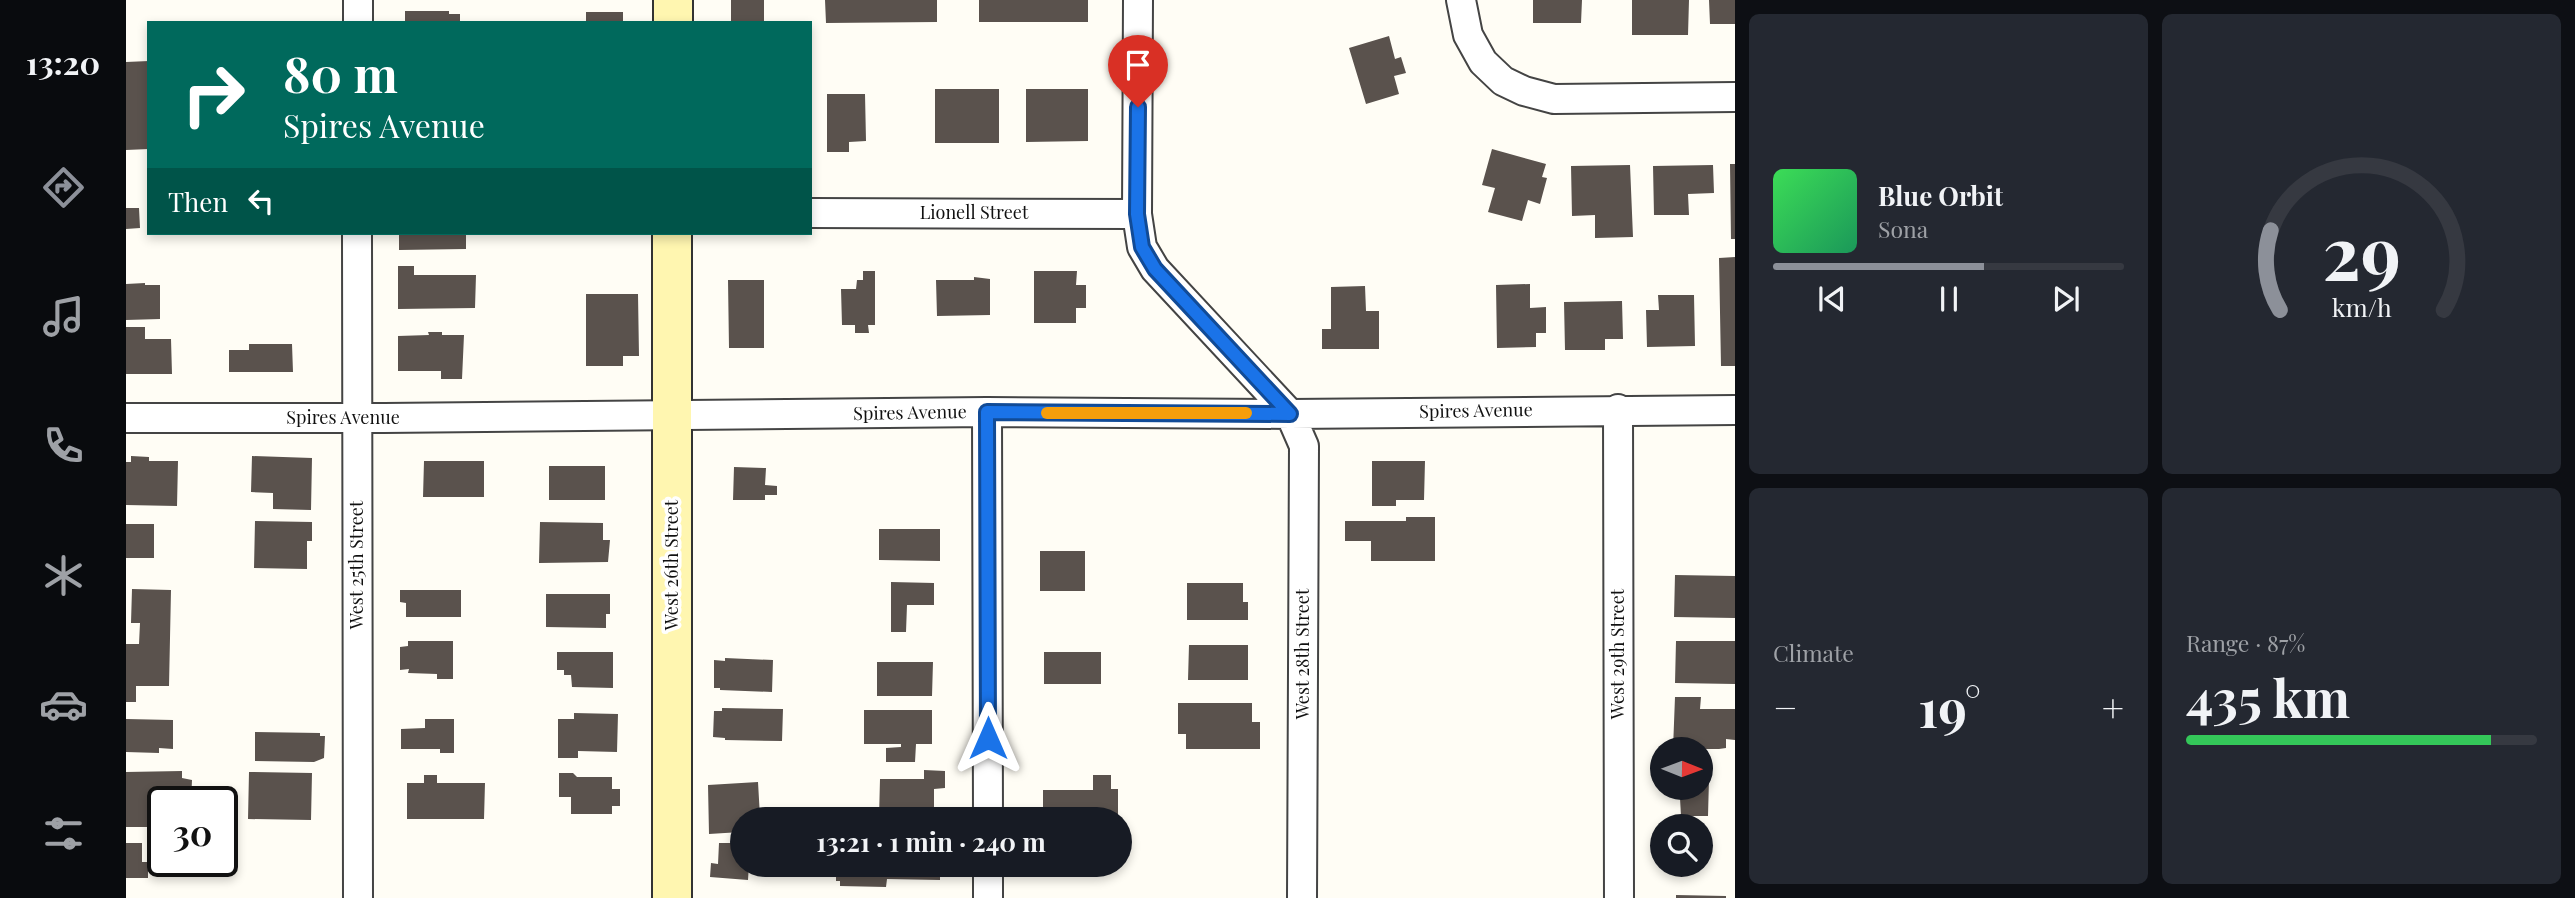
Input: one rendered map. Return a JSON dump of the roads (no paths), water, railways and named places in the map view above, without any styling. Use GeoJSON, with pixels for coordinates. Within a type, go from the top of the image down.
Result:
{"type":"FeatureCollection","features":[{"type":"Feature","properties":{"kind":"main road"},"geometry":{"type":"LineString","coordinates":[[673,0],[673,21]]}},
{"type":"Feature","properties":{"kind":"main road","name":"West 26th Street"},"geometry":{"type":"LineString","coordinates":[[672,235],[672,898]]}},
{"type":"Feature","properties":{"kind":"street"},"geometry":{"type":"LineString","coordinates":[[358,0],[358,21]]}},
{"type":"Feature","properties":{"kind":"street","name":"West 28th Street"},"geometry":{"type":"LineString","coordinates":[[1138,0],[1137,214],[1142,247],[1155,269],[1290,414],[1304,446],[1303,898]]}},
{"type":"Feature","properties":{"kind":"street"},"geometry":{"type":"LineString","coordinates":[[1461,0],[1468,35],[1483,62],[1503,80],[1524,91],[1554,99],[1735,97]]}},
{"type":"Feature","properties":{"kind":"street","name":"Lionell Street"},"geometry":{"type":"LineString","coordinates":[[812,213],[1137,214]]}},
{"type":"Feature","properties":{"kind":"street","name":"West 25th Street"},"geometry":{"type":"LineString","coordinates":[[357,235],[358,898]]}},
{"type":"Feature","properties":{"kind":"street","name":"West 29th Street"},"geometry":{"type":"LineString","coordinates":[[1618,409],[1619,898]]}},
{"type":"Feature","properties":{"kind":"street","name":"Spires Avenue"},"geometry":{"type":"LineString","coordinates":[[126,418],[1735,410]]}},
{"type":"Feature","properties":{"kind":"street"},"geometry":{"type":"LineString","coordinates":[[987,412],[988,807]]}},
{"type":"Feature","properties":{"kind":"street"},"geometry":{"type":"LineString","coordinates":[[988,877],[988,898]]}}]}
